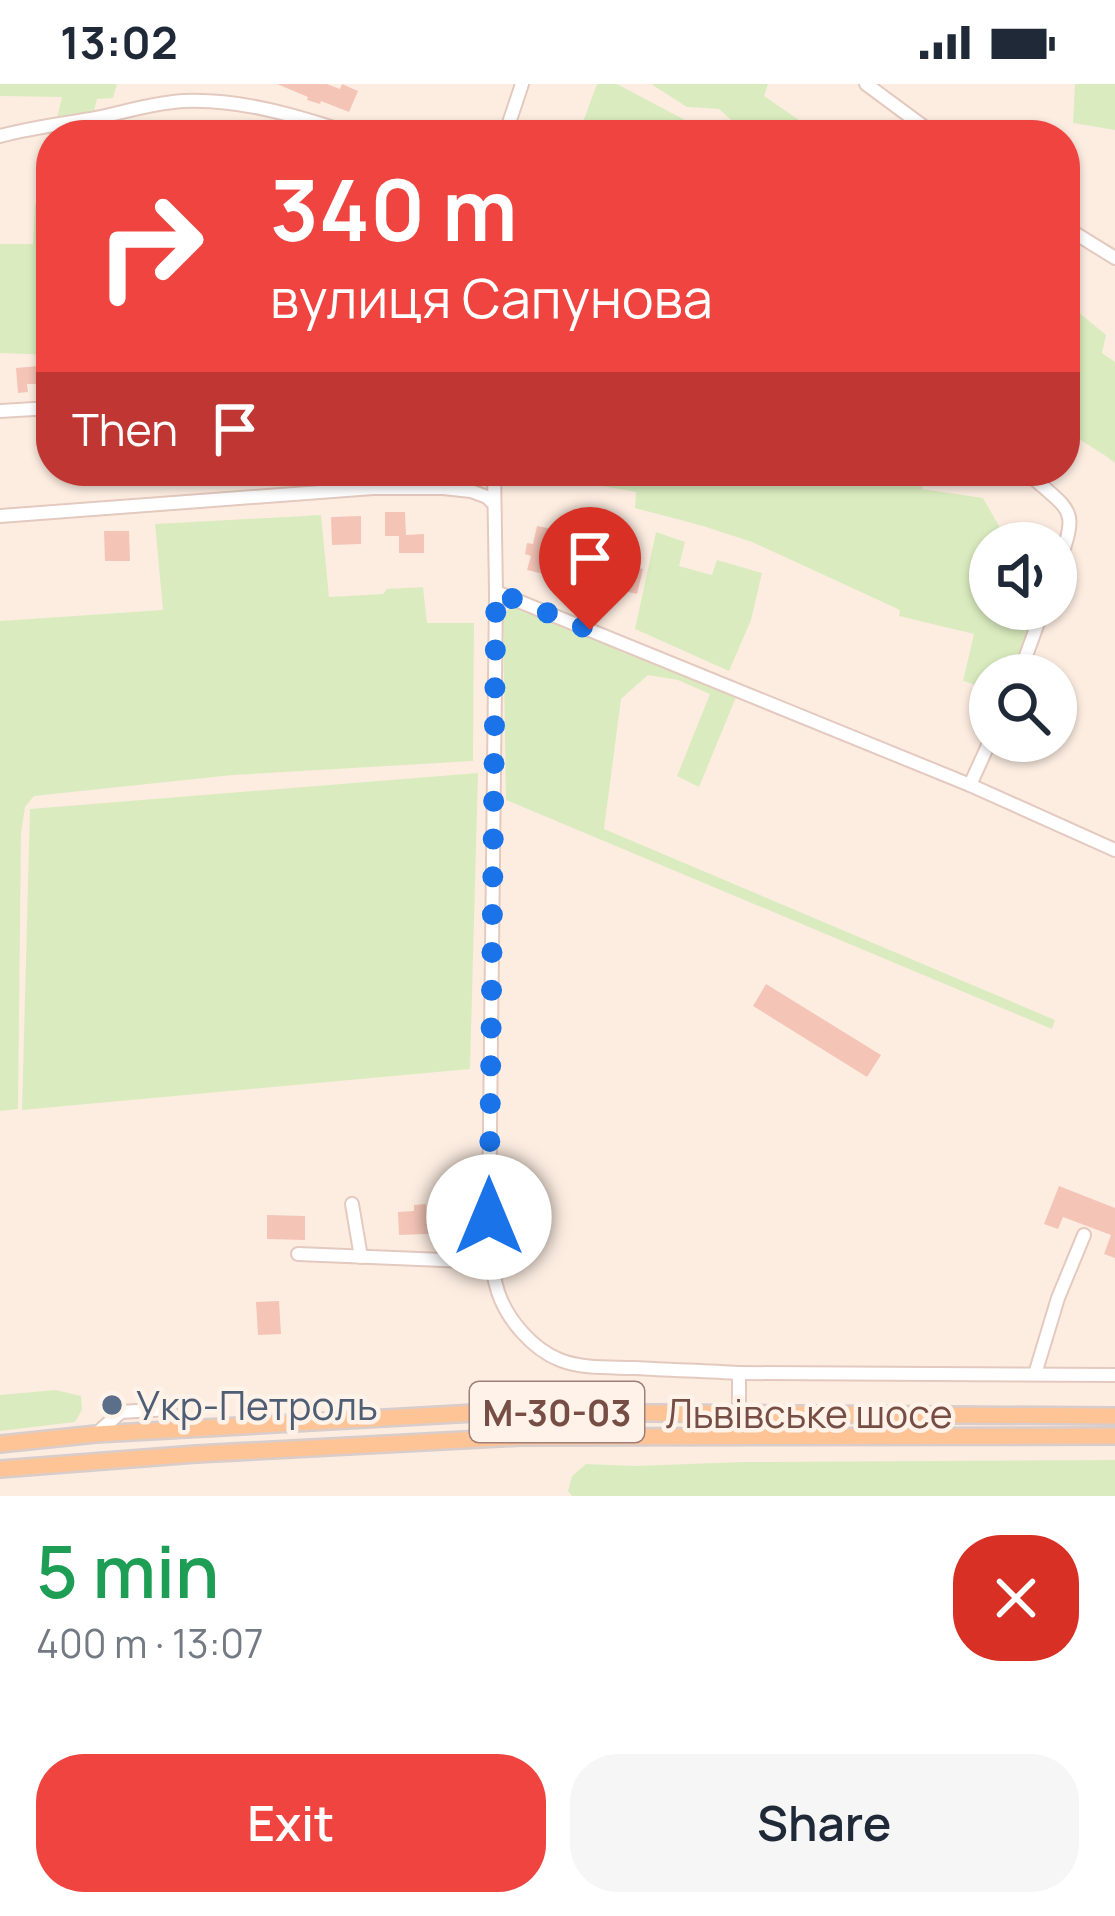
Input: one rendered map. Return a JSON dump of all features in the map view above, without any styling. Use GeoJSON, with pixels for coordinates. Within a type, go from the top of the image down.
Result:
{"type":"FeatureCollection","features":[{"type":"Feature","properties":{"kind":"main road","name":"Львівське шосе"},"geometry":{"type":"LineString","coordinates":[[0,1444],[184,1428],[493,1412],[1115,1416]]}},
{"type":"Feature","properties":{"kind":"main road","name":"Львівське шосе"},"geometry":{"type":"LineString","coordinates":[[0,1468],[521,1437],[1115,1436]]}},
{"type":"Feature","properties":{"kind":"street"},"geometry":{"type":"LineString","coordinates":[[510,120],[522,84]]}},
{"type":"Feature","properties":{"kind":"street"},"geometry":{"type":"LineString","coordinates":[[866,84],[915,120]]}},
{"type":"Feature","properties":{"kind":"street"},"geometry":{"type":"LineString","coordinates":[[76,120],[185,101],[263,110],[300,120]]}},
{"type":"Feature","properties":{"kind":"street"},"geometry":{"type":"LineString","coordinates":[[0,136],[36,128]]}},
{"type":"Feature","properties":{"kind":"street"},"geometry":{"type":"LineString","coordinates":[[1080,236],[1115,258]]}},
{"type":"Feature","properties":{"kind":"street"},"geometry":{"type":"LineString","coordinates":[[0,412],[36,409]]}},
{"type":"Feature","properties":{"kind":"street"},"geometry":{"type":"LineString","coordinates":[[494,486],[490,1262],[502,1304],[517,1326],[557,1359],[594,1367],[1115,1375]]}},
{"type":"Feature","properties":{"kind":"street"},"geometry":{"type":"LineString","coordinates":[[1042,486],[1061,503],[1071,522]]}},
{"type":"Feature","properties":{"kind":"street"},"geometry":{"type":"LineString","coordinates":[[0,516],[373,488],[471,491],[494,504]]}},
{"type":"Feature","properties":{"kind":"street"},"geometry":{"type":"LineString","coordinates":[[496,592],[970,785],[1115,850]]}},
{"type":"Feature","properties":{"kind":"street"},"geometry":{"type":"LineString","coordinates":[[970,785],[980,762]]}},
{"type":"Feature","properties":{"kind":"street"},"geometry":{"type":"LineString","coordinates":[[352,1204],[361,1256]]}},
{"type":"Feature","properties":{"kind":"street"},"geometry":{"type":"LineString","coordinates":[[1035,1374],[1084,1234]]}},
{"type":"Feature","properties":{"kind":"street"},"geometry":{"type":"LineString","coordinates":[[298,1254],[490,1262]]}},
{"type":"Feature","properties":{"kind":"street"},"geometry":{"type":"LineString","coordinates":[[739,1372],[739,1412]]}},
{"type":"Feature","properties":{"kind":"green space"},"geometry":{"type":"Polygon","coordinates":[[[0,84],[117,84],[113,98],[97,99],[94,111],[57,118],[62,97],[0,96],[0,84]]]}},
{"type":"Feature","properties":{"kind":"green space"},"geometry":{"type":"Polygon","coordinates":[[[597,84],[617,84],[685,120],[584,120],[597,84]]]}},
{"type":"Feature","properties":{"kind":"green space"},"geometry":{"type":"Polygon","coordinates":[[[651,84],[768,84],[764,96],[799,120],[731,120],[719,109],[687,107],[651,84]]]}},
{"type":"Feature","properties":{"kind":"green space"},"geometry":{"type":"Polygon","coordinates":[[[1075,84],[1115,84],[1115,130],[1073,120],[1075,84]]]}},
{"type":"Feature","properties":{"kind":"green space"},"geometry":{"type":"Polygon","coordinates":[[[36,204],[36,354],[0,353],[0,244],[33,244],[36,204]]]}},
{"type":"Feature","properties":{"kind":"green space"},"geometry":{"type":"Polygon","coordinates":[[[1080,313],[1106,335],[1102,353],[1115,362],[1115,463],[1080,439],[1080,313]]]}},
{"type":"Feature","properties":{"kind":"green space"},"geometry":{"type":"Polygon","coordinates":[[[603,486],[922,486],[983,498],[997,522],[969,522],[969,630],[1028,630],[1019,654],[969,654],[974,634],[899,616],[900,610],[752,542],[635,508],[636,492],[603,486]]]}},
{"type":"Feature","properties":{"kind":"green space"},"geometry":{"type":"Polygon","coordinates":[[[321,515],[329,597],[423,587],[427,623],[474,623],[473,761],[233,775],[34,796],[25,807],[21,833],[18,1109],[0,1111],[0,621],[163,610],[155,524],[321,515]]]}},
{"type":"Feature","properties":{"kind":"green space"},"geometry":{"type":"Polygon","coordinates":[[[656,532],[685,542],[679,566],[712,575],[717,560],[762,573],[751,620],[729,671],[635,629],[656,532]]]}},
{"type":"Feature","properties":{"kind":"green space"},"geometry":{"type":"Polygon","coordinates":[[[516,600],[739,690],[699,787],[677,776],[710,694],[678,680],[648,675],[621,699],[604,829],[1055,1020],[1052,1029],[506,800],[503,615],[516,600]]]}},
{"type":"Feature","properties":{"kind":"green space"},"geometry":{"type":"Polygon","coordinates":[[[478,773],[470,1069],[22,1110],[30,809],[478,773]]]}},
{"type":"Feature","properties":{"kind":"green space"},"geometry":{"type":"Polygon","coordinates":[[[56,1390],[81,1396],[82,1410],[75,1422],[0,1431],[0,1395],[56,1390]]]}},
{"type":"Feature","properties":{"kind":"green space"},"geometry":{"type":"Polygon","coordinates":[[[1115,1460],[1115,1496],[572,1496],[568,1491],[572,1476],[586,1464],[1115,1460]]]}},
{"type":"Feature","properties":{"kind":"building"},"geometry":{"type":"Polygon","coordinates":[[[277,84],[327,84],[340,89],[342,84],[358,91],[349,112],[307,100],[277,84]]]}},
{"type":"Feature","properties":{"kind":"building"},"geometry":{"type":"Polygon","coordinates":[[[36,366],[36,384],[27,384],[28,392],[18,393],[16,368],[36,366]]]}},
{"type":"Feature","properties":{"kind":"building"},"geometry":{"type":"Polygon","coordinates":[[[385,512],[405,512],[406,535],[424,534],[424,553],[399,553],[399,536],[385,536],[385,512]]]}},
{"type":"Feature","properties":{"kind":"building"},"geometry":{"type":"Polygon","coordinates":[[[361,516],[361,544],[332,545],[331,517],[361,516]]]}},
{"type":"Feature","properties":{"kind":"building"},"geometry":{"type":"Polygon","coordinates":[[[537,526],[558,530],[548,575],[527,570],[531,556],[525,554],[527,543],[533,544],[537,526]]]}},
{"type":"Feature","properties":{"kind":"building"},"geometry":{"type":"Polygon","coordinates":[[[104,531],[129,531],[130,561],[105,561],[104,531]]]}},
{"type":"Feature","properties":{"kind":"building"},"geometry":{"type":"Polygon","coordinates":[[[612,562],[643,569],[637,594],[606,587],[612,562]]]}},
{"type":"Feature","properties":{"kind":"building"},"geometry":{"type":"Polygon","coordinates":[[[766,984],[881,1055],[867,1077],[753,1006],[766,984]]]}},
{"type":"Feature","properties":{"kind":"building"},"geometry":{"type":"Polygon","coordinates":[[[1059,1186],[1115,1208],[1115,1258],[1104,1254],[1111,1235],[1063,1217],[1058,1229],[1044,1224],[1059,1186]]]}},
{"type":"Feature","properties":{"kind":"building"},"geometry":{"type":"Polygon","coordinates":[[[426,1204],[426,1210],[450,1209],[450,1233],[399,1235],[398,1212],[426,1204]]]}},
{"type":"Feature","properties":{"kind":"building"},"geometry":{"type":"Polygon","coordinates":[[[267,1215],[305,1216],[305,1240],[267,1239],[267,1215]]]}},
{"type":"Feature","properties":{"kind":"building"},"geometry":{"type":"Polygon","coordinates":[[[279,1301],[281,1334],[258,1335],[256,1302],[279,1301]]]}},
{"type":"Feature","properties":{"kind":"place","name":"Укр-Петроль"},"geometry":{"type":"Point","coordinates":[112,1405]}},
{"type":"Feature","properties":{"kind":"route"},"geometry":{"type":"LineString","coordinates":[[489,1217],[496,592],[590,630]]}}]}
